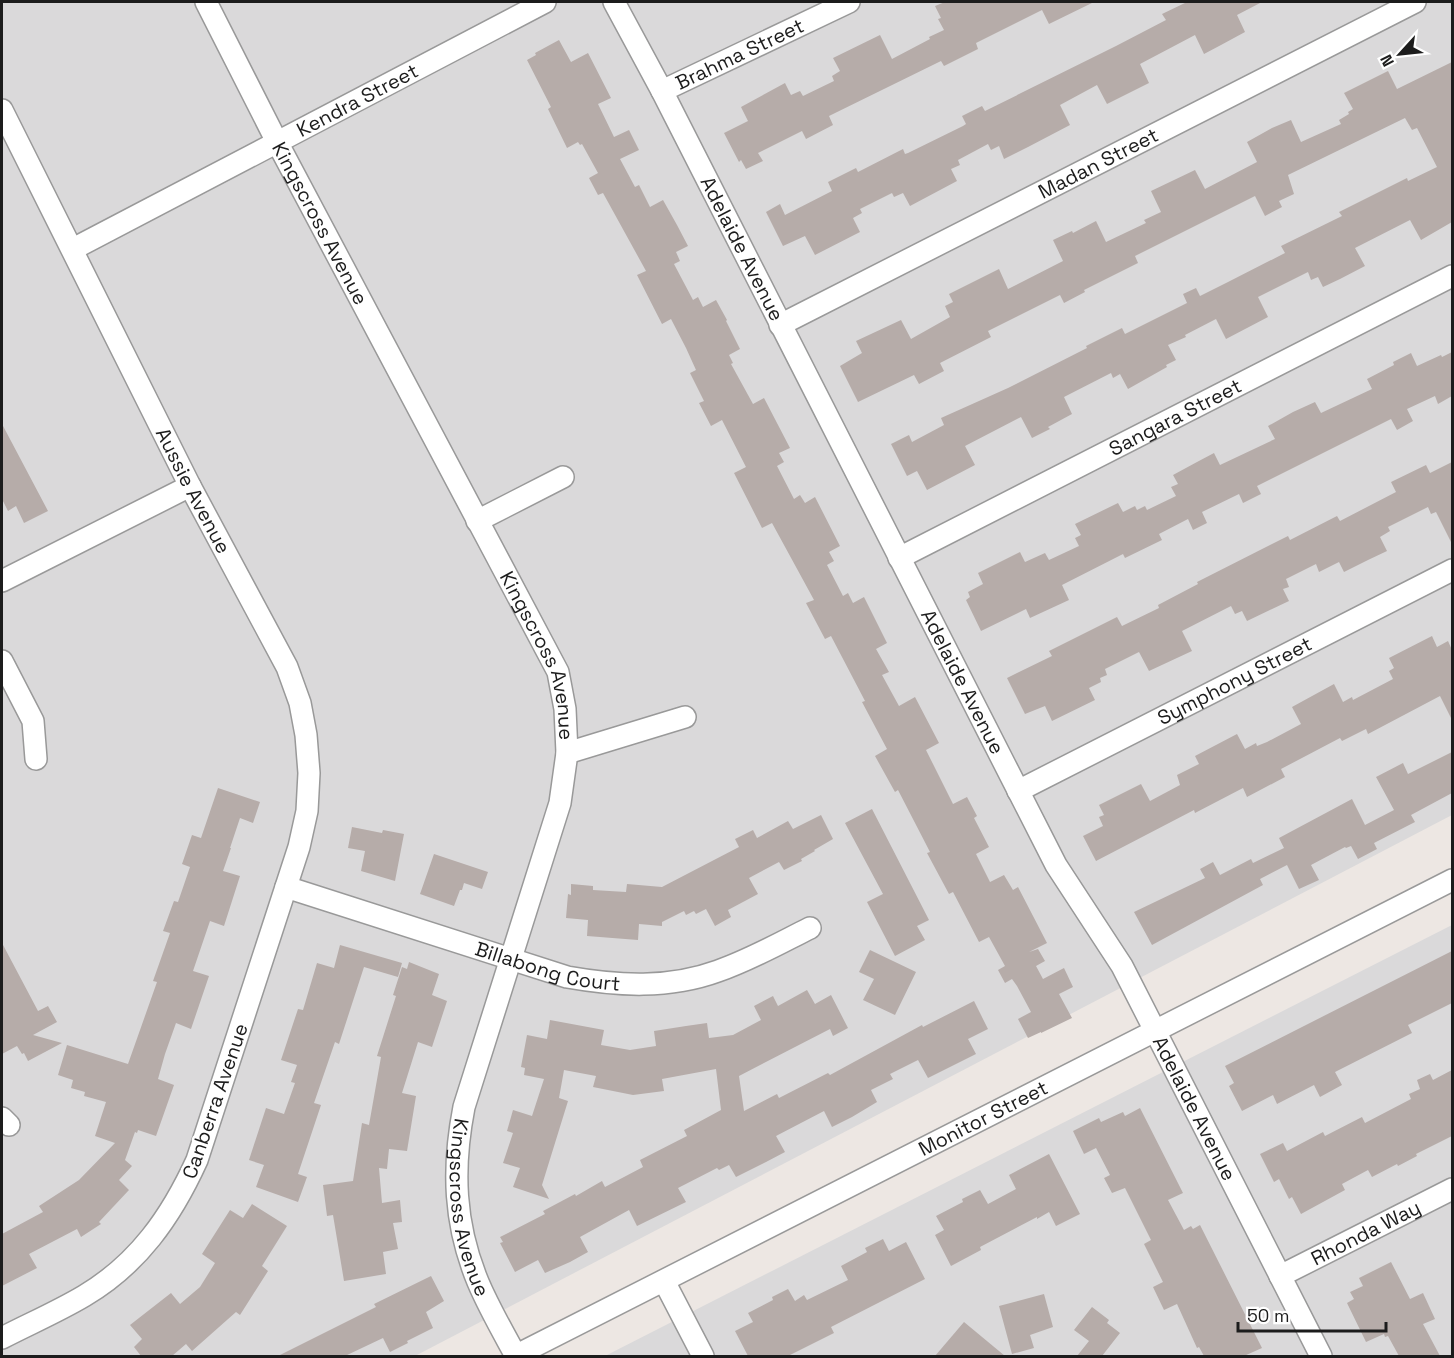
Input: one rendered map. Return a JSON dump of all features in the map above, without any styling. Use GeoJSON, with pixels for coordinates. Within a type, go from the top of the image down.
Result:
{"type":"FeatureCollection","features":[{"type":"Feature","properties":{"kind":"street","name":"Kingscross Avenue"},"geometry":{"type":"LineString","coordinates":[[206,2],[277,142],[558,672],[565,709],[567,753],[560,802],[464,1107],[457,1144],[458,1211],[466,1248],[479,1283],[515,1356]]}},
{"type":"Feature","properties":{"kind":"street","name":"Kendra Street"},"geometry":{"type":"LineString","coordinates":[[73,249],[545,2]]}},
{"type":"Feature","properties":{"kind":"street","name":"Adelaide Avenue"},"geometry":{"type":"LineString","coordinates":[[614,2],[662,91],[1056,865],[1122,966],[1321,1356]]}},
{"type":"Feature","properties":{"kind":"street","name":"Brahma Street"},"geometry":{"type":"LineString","coordinates":[[662,91],[849,2]]}},
{"type":"Feature","properties":{"kind":"street","name":"Madan Street"},"geometry":{"type":"LineString","coordinates":[[780,325],[1415,2]]}},
{"type":"Feature","properties":{"kind":"street","name":"Aussie Avenue"},"geometry":{"type":"LineString","coordinates":[[2,110],[190,486],[287,667],[300,703],[309,764],[307,811],[299,848],[286,887]]}},
{"type":"Feature","properties":{"kind":"street","name":"Sangara Street"},"geometry":{"type":"LineString","coordinates":[[899,558],[1452,276]]}},
{"type":"Feature","properties":{"kind":"street"},"geometry":{"type":"LineString","coordinates":[[477,521],[562,477]]}},
{"type":"Feature","properties":{"kind":"street"},"geometry":{"type":"LineString","coordinates":[[2,581],[190,486]]}},
{"type":"Feature","properties":{"kind":"street","name":"Symphony Street"},"geometry":{"type":"LineString","coordinates":[[1018,791],[1452,570]]}},
{"type":"Feature","properties":{"kind":"street"},"geometry":{"type":"LineString","coordinates":[[2,661],[33,721],[36,759]]}},
{"type":"Feature","properties":{"kind":"street"},"geometry":{"type":"LineString","coordinates":[[567,753],[685,717]]}},
{"type":"Feature","properties":{"kind":"street","name":"Monitor Street"},"geometry":{"type":"LineString","coordinates":[[515,1356],[1452,880]]}},
{"type":"Feature","properties":{"kind":"street","name":"Billabong Court"},"geometry":{"type":"LineString","coordinates":[[286,887],[567,977],[605,984],[643,985],[671,982],[717,972],[810,928]]}},
{"type":"Feature","properties":{"kind":"street","name":"Canberra Avenue"},"geometry":{"type":"LineString","coordinates":[[2,1338],[84,1296],[115,1274],[143,1248],[164,1223],[198,1160],[286,887]]}},
{"type":"Feature","properties":{"kind":"street","name":"Rhonda Way"},"geometry":{"type":"LineString","coordinates":[[1280,1276],[1452,1189]]}},
{"type":"Feature","properties":{"kind":"street"},"geometry":{"type":"LineString","coordinates":[[664,1281],[703,1356]]}},
{"type":"Feature","properties":{"kind":"shaded area"},"geometry":{"type":"Polygon","coordinates":[[[2,2],[1452,2],[1452,815],[415,1356],[2,1356],[2,2]]]}},
{"type":"Feature","properties":{"kind":"shaded area"},"geometry":{"type":"Polygon","coordinates":[[[1452,925],[1452,1356],[605,1356],[1452,925]]]}},
{"type":"Feature","properties":{"kind":"building"},"geometry":{"type":"Polygon","coordinates":[[[945,2],[1094,2],[1049,24],[1042,10],[976,43],[978,49],[944,66],[941,61],[829,116],[833,125],[806,139],[802,131],[758,153],[763,161],[746,169],[741,160],[739,162],[724,133],[748,121],[741,107],[785,83],[791,95],[800,91],[803,96],[834,81],[832,76],[840,71],[833,58],[880,35],[892,59],[944,30],[935,6],[945,2]]]}},
{"type":"Feature","properties":{"kind":"building"},"geometry":{"type":"Polygon","coordinates":[[[1187,2],[1262,2],[1237,15],[1245,32],[1204,54],[1195,35],[1140,64],[1149,83],[1107,104],[1097,85],[1060,105],[1070,125],[1028,147],[1004,159],[999,146],[991,150],[988,144],[958,160],[960,165],[951,169],[957,181],[910,206],[903,193],[894,197],[892,193],[860,209],[862,213],[853,218],[860,232],[815,255],[805,236],[783,246],[766,212],[780,204],[785,215],[832,191],[828,182],[856,168],[858,172],[903,149],[905,154],[908,153],[963,126],[966,124],[962,116],[982,106],[985,111],[1116,46],[1166,20],[1162,14],[1187,2]]]}},
{"type":"Feature","properties":{"kind":"building"},"geometry":{"type":"Polygon","coordinates":[[[559,40],[571,62],[588,53],[611,98],[598,104],[614,137],[629,130],[639,150],[620,159],[635,187],[639,185],[650,207],[663,200],[688,246],[676,252],[680,261],[674,264],[693,300],[698,297],[703,307],[716,300],[727,320],[740,349],[729,355],[733,363],[731,364],[753,404],[764,398],[790,448],[779,453],[784,462],[777,466],[794,499],[800,495],[805,503],[815,497],[840,546],[829,552],[834,561],[827,565],[843,596],[848,593],[853,603],[864,597],[887,643],[876,649],[889,672],[882,675],[899,706],[915,697],[939,743],[926,750],[953,804],[967,797],[977,816],[974,818],[989,847],[976,854],[990,882],[1004,875],[1013,890],[1018,887],[1047,943],[1029,952],[1038,949],[1045,961],[1036,966],[1043,979],[1064,968],[1073,987],[1059,994],[1072,1018],[1028,1038],[1018,1019],[1031,1012],[1017,986],[1012,979],[1005,983],[998,970],[1005,966],[989,937],[979,942],[953,892],[949,894],[898,790],[895,792],[875,756],[887,749],[831,636],[825,639],[806,603],[814,600],[772,523],[762,528],[734,473],[746,467],[722,420],[711,426],[699,403],[704,401],[690,373],[696,370],[671,319],[662,324],[637,275],[646,271],[603,193],[598,195],[589,178],[598,173],[582,144],[578,142],[567,148],[548,109],[551,107],[527,60],[559,40]]]}},
{"type":"Feature","properties":{"kind":"building"},"geometry":{"type":"Polygon","coordinates":[[[1452,62],[1452,222],[1421,240],[1410,220],[1355,248],[1365,266],[1340,279],[1323,287],[1318,277],[1311,280],[1308,272],[1258,297],[1268,317],[1226,339],[1216,319],[1168,345],[1176,360],[1128,389],[1120,374],[1113,378],[1111,373],[1064,397],[1072,414],[1048,427],[1050,429],[1032,438],[1021,417],[965,446],[975,465],[927,490],[917,471],[907,476],[891,444],[909,435],[912,442],[944,425],[941,418],[1008,388],[1122,328],[1125,334],[1187,303],[1183,294],[1196,288],[1200,296],[1285,253],[1281,246],[1342,216],[1339,212],[1407,178],[1408,181],[1437,167],[1417,128],[1412,130],[1405,118],[1288,175],[1294,194],[1279,201],[1282,207],[1265,216],[1255,196],[1135,256],[1138,263],[1084,290],[1085,292],[1064,303],[1060,295],[988,331],[991,337],[940,363],[944,371],[919,384],[914,375],[858,402],[840,366],[862,353],[856,341],[901,320],[911,339],[950,317],[945,306],[953,302],[949,294],[999,269],[1008,289],[1063,261],[1053,240],[1096,221],[1106,242],[1146,223],[1144,220],[1161,212],[1151,191],[1195,170],[1205,189],[1257,162],[1247,142],[1272,128],[1291,120],[1301,142],[1341,124],[1339,120],[1353,109],[1344,93],[1388,71],[1397,89],[1452,62]]]}},
{"type":"Feature","properties":{"kind":"building"},"geometry":{"type":"Polygon","coordinates":[[[1452,352],[1452,396],[1438,404],[1435,396],[1407,409],[1413,421],[1397,430],[1391,419],[1257,486],[1261,494],[1243,503],[1239,494],[1202,512],[1207,523],[1193,530],[1188,519],[1159,534],[1162,540],[1125,558],[1123,554],[1062,585],[1069,600],[1030,618],[1026,609],[981,631],[966,600],[970,597],[968,592],[983,584],[978,573],[1020,552],[1025,562],[1045,553],[1049,560],[1079,546],[1075,538],[1081,535],[1075,524],[1118,503],[1123,512],[1135,506],[1137,510],[1145,506],[1147,510],[1176,496],[1171,487],[1178,484],[1173,475],[1214,453],[1220,465],[1275,439],[1268,426],[1293,412],[1315,402],[1321,413],[1372,389],[1367,379],[1411,353],[1417,366],[1452,352]]]}},
{"type":"Feature","properties":{"kind":"building"},"geometry":{"type":"Polygon","coordinates":[[[2,424],[48,511],[24,523],[16,506],[8,511],[2,499],[2,424]]]}},
{"type":"Feature","properties":{"kind":"building"},"geometry":{"type":"Polygon","coordinates":[[[1452,462],[1452,544],[1436,512],[1431,514],[1428,507],[1388,527],[1390,531],[1380,537],[1387,551],[1344,572],[1339,562],[1319,572],[1316,564],[1286,579],[1289,587],[1283,589],[1289,601],[1247,621],[1242,611],[1235,614],[1231,606],[1182,631],[1192,651],[1149,671],[1139,652],[1105,669],[1107,675],[1100,678],[1101,682],[1089,688],[1095,700],[1052,721],[1045,706],[1025,714],[1007,678],[1052,656],[1049,651],[1117,617],[1122,626],[1159,608],[1158,605],[1198,584],[1197,582],[1288,536],[1290,540],[1337,516],[1340,521],[1396,492],[1391,482],[1426,465],[1430,473],[1452,462]]]}},
{"type":"Feature","properties":{"kind":"building"},"geometry":{"type":"Polygon","coordinates":[[[1432,636],[1437,647],[1448,641],[1452,650],[1452,720],[1440,696],[1368,734],[1366,729],[1342,741],[1340,738],[1281,769],[1285,777],[1247,797],[1243,788],[1195,813],[1194,810],[1096,861],[1083,836],[1103,826],[1099,817],[1104,815],[1099,805],[1141,784],[1150,801],[1180,785],[1177,775],[1199,764],[1195,756],[1237,734],[1245,749],[1256,743],[1257,746],[1267,742],[1301,724],[1292,707],[1334,684],[1343,702],[1352,697],[1353,700],[1393,679],[1389,671],[1394,668],[1389,658],[1432,636]]]}},
{"type":"Feature","properties":{"kind":"building"},"geometry":{"type":"Polygon","coordinates":[[[1452,752],[1452,793],[1411,815],[1415,822],[1374,843],[1377,849],[1358,859],[1351,846],[1345,847],[1311,865],[1319,880],[1299,889],[1287,865],[1260,879],[1263,885],[1152,945],[1134,912],[1205,878],[1200,869],[1213,862],[1220,875],[1251,859],[1253,863],[1284,848],[1279,838],[1352,799],[1365,825],[1394,810],[1376,777],[1403,763],[1408,774],[1452,752]]]}},
{"type":"Feature","properties":{"kind":"building"},"geometry":{"type":"Polygon","coordinates":[[[218,788],[260,802],[253,823],[240,818],[223,871],[240,876],[224,926],[210,921],[193,971],[209,976],[191,1029],[176,1023],[165,1054],[158,1079],[174,1085],[156,1136],[138,1130],[137,1133],[135,1132],[125,1160],[132,1166],[119,1180],[129,1190],[99,1222],[101,1224],[81,1237],[77,1229],[29,1254],[37,1268],[2,1286],[2,1234],[43,1212],[39,1206],[79,1180],[115,1143],[95,1136],[106,1102],[84,1096],[85,1092],[71,1088],[73,1080],[58,1075],[67,1045],[128,1064],[157,982],[153,981],[170,933],[163,931],[174,901],[178,902],[190,867],[182,864],[192,835],[201,838],[218,788]]]}},
{"type":"Feature","properties":{"kind":"building"},"geometry":{"type":"Polygon","coordinates":[[[872,809],[929,920],[917,926],[925,940],[895,956],[867,902],[883,894],[845,823],[872,809]]]}},
{"type":"Feature","properties":{"kind":"building"},"geometry":{"type":"Polygon","coordinates":[[[821,815],[833,839],[801,859],[802,861],[784,870],[779,862],[749,878],[758,894],[728,910],[731,917],[715,926],[706,909],[696,914],[694,911],[686,915],[684,911],[662,922],[662,926],[639,924],[638,940],[587,936],[588,920],[566,918],[571,884],[593,886],[593,890],[626,892],[627,884],[662,887],[739,847],[735,839],[753,830],[757,838],[788,821],[793,829],[821,815]]]}},
{"type":"Feature","properties":{"kind":"building"},"geometry":{"type":"Polygon","coordinates":[[[352,827],[382,833],[383,830],[404,834],[395,881],[361,871],[365,851],[348,848],[352,827]]]}},
{"type":"Feature","properties":{"kind":"building"},"geometry":{"type":"Polygon","coordinates":[[[434,854],[488,872],[482,889],[464,883],[454,906],[420,894],[434,854]]]}},
{"type":"Feature","properties":{"kind":"building"},"geometry":{"type":"Polygon","coordinates":[[[2,943],[38,1011],[48,1006],[57,1022],[33,1035],[62,1043],[28,1061],[17,1046],[2,1054],[2,943]]]}},
{"type":"Feature","properties":{"kind":"building"},"geometry":{"type":"Polygon","coordinates":[[[340,945],[402,963],[398,977],[364,967],[339,1044],[335,1042],[314,1103],[321,1105],[298,1174],[307,1177],[298,1202],[256,1187],[264,1165],[249,1160],[266,1108],[284,1114],[295,1083],[291,1082],[297,1065],[281,1060],[298,1009],[303,1010],[317,963],[334,968],[340,945]]]}},
{"type":"Feature","properties":{"kind":"building"},"geometry":{"type":"Polygon","coordinates":[[[870,950],[916,972],[895,1015],[863,1000],[874,979],[859,972],[870,950]]]}},
{"type":"Feature","properties":{"kind":"building"},"geometry":{"type":"Polygon","coordinates":[[[1452,951],[1452,1003],[1408,1025],[1412,1033],[1335,1072],[1342,1085],[1320,1097],[1314,1085],[1277,1104],[1273,1095],[1242,1111],[1229,1086],[1234,1083],[1225,1066],[1452,951]]]}},
{"type":"Feature","properties":{"kind":"building"},"geometry":{"type":"Polygon","coordinates":[[[409,962],[439,974],[432,995],[447,1001],[432,1047],[418,1042],[402,1093],[416,1096],[407,1151],[389,1149],[387,1169],[379,1168],[382,1203],[400,1200],[402,1222],[393,1223],[398,1249],[383,1252],[386,1274],[344,1281],[333,1215],[327,1216],[323,1185],[353,1181],[362,1123],[369,1125],[381,1057],[377,1056],[396,996],[393,995],[402,967],[407,969],[409,962]]]}},
{"type":"Feature","properties":{"kind":"building"},"geometry":{"type":"Polygon","coordinates":[[[807,990],[815,1004],[831,995],[848,1028],[833,1036],[830,1029],[739,1076],[744,1111],[777,1094],[779,1098],[828,1073],[830,1075],[922,1025],[923,1027],[974,1001],[988,1029],[968,1039],[976,1054],[928,1078],[918,1060],[890,1074],[893,1079],[871,1090],[877,1102],[852,1117],[832,1127],[824,1111],[776,1136],[785,1152],[766,1162],[736,1177],[729,1165],[719,1170],[717,1168],[678,1188],[686,1202],[637,1226],[629,1210],[580,1237],[588,1252],[570,1262],[545,1273],[538,1260],[515,1272],[500,1243],[503,1242],[500,1237],[545,1214],[543,1211],[575,1194],[576,1196],[602,1181],[605,1187],[643,1167],[640,1160],[687,1136],[684,1130],[721,1110],[716,1069],[662,1079],[664,1091],[633,1095],[593,1087],[596,1076],[564,1070],[559,1098],[568,1101],[542,1185],[549,1199],[513,1187],[520,1168],[503,1163],[513,1133],[507,1131],[513,1110],[532,1116],[544,1079],[524,1075],[525,1068],[521,1067],[527,1035],[547,1039],[550,1020],[604,1030],[601,1045],[630,1050],[656,1046],[654,1031],[686,1026],[707,1023],[709,1038],[733,1035],[761,1020],[754,1006],[773,996],[778,1006],[807,990]]]}},
{"type":"Feature","properties":{"kind":"building"},"geometry":{"type":"Polygon","coordinates":[[[1452,1070],[1452,1136],[1398,1166],[1397,1164],[1372,1177],[1368,1170],[1342,1184],[1345,1190],[1301,1214],[1292,1197],[1289,1199],[1279,1179],[1274,1182],[1260,1154],[1283,1143],[1287,1151],[1323,1132],[1325,1136],[1362,1117],[1365,1123],[1411,1099],[1409,1094],[1420,1089],[1417,1080],[1430,1074],[1433,1080],[1452,1070]]]}},
{"type":"Feature","properties":{"kind":"building"},"geometry":{"type":"Polygon","coordinates":[[[1140,1108],[1183,1193],[1168,1200],[1184,1230],[1200,1225],[1262,1348],[1244,1356],[1204,1356],[1199,1347],[1197,1348],[1177,1304],[1164,1310],[1153,1287],[1163,1282],[1144,1244],[1151,1240],[1125,1188],[1112,1193],[1104,1178],[1110,1175],[1096,1148],[1084,1154],[1073,1131],[1099,1118],[1101,1122],[1123,1112],[1125,1116],[1140,1108]]]}},
{"type":"Feature","properties":{"kind":"building"},"geometry":{"type":"Polygon","coordinates":[[[1049,1154],[1080,1214],[1056,1226],[1049,1212],[980,1247],[981,1250],[951,1266],[935,1235],[944,1230],[936,1216],[980,1190],[988,1204],[1016,1189],[1009,1175],[1049,1154]]]}},
{"type":"Feature","properties":{"kind":"building"},"geometry":{"type":"Polygon","coordinates":[[[252,1204],[287,1226],[262,1266],[268,1271],[240,1315],[236,1312],[192,1351],[186,1344],[172,1356],[141,1356],[134,1347],[142,1339],[130,1325],[171,1293],[180,1304],[200,1287],[215,1263],[202,1254],[230,1210],[243,1218],[252,1204]]]}},
{"type":"Feature","properties":{"kind":"building"},"geometry":{"type":"Polygon","coordinates":[[[883,1239],[889,1251],[906,1242],[925,1279],[831,1327],[834,1333],[788,1356],[748,1356],[735,1331],[753,1322],[748,1313],[788,1289],[795,1301],[804,1295],[807,1300],[848,1280],[841,1266],[867,1252],[865,1248],[883,1239]]]}},
{"type":"Feature","properties":{"kind":"building"},"geometry":{"type":"Polygon","coordinates":[[[1391,1262],[1410,1299],[1423,1293],[1435,1319],[1423,1324],[1440,1356],[1399,1356],[1388,1336],[1385,1337],[1384,1334],[1366,1342],[1347,1303],[1354,1299],[1350,1292],[1363,1286],[1359,1278],[1391,1262]]]}},
{"type":"Feature","properties":{"kind":"building"},"geometry":{"type":"Polygon","coordinates":[[[431,1276],[444,1301],[426,1312],[433,1328],[407,1341],[408,1343],[390,1352],[383,1338],[345,1356],[278,1356],[376,1307],[374,1304],[431,1276]]]}},
{"type":"Feature","properties":{"kind":"building"},"geometry":{"type":"Polygon","coordinates":[[[1044,1294],[1053,1327],[1030,1335],[1034,1348],[1012,1354],[999,1306],[1044,1294]]]}},
{"type":"Feature","properties":{"kind":"building"},"geometry":{"type":"Polygon","coordinates":[[[1092,1307],[1109,1320],[1107,1323],[1120,1333],[1102,1356],[1077,1356],[1089,1341],[1074,1330],[1092,1307]]]}},
{"type":"Feature","properties":{"kind":"building"},"geometry":{"type":"Polygon","coordinates":[[[964,1322],[1005,1356],[935,1356],[964,1322]]]}}]}
